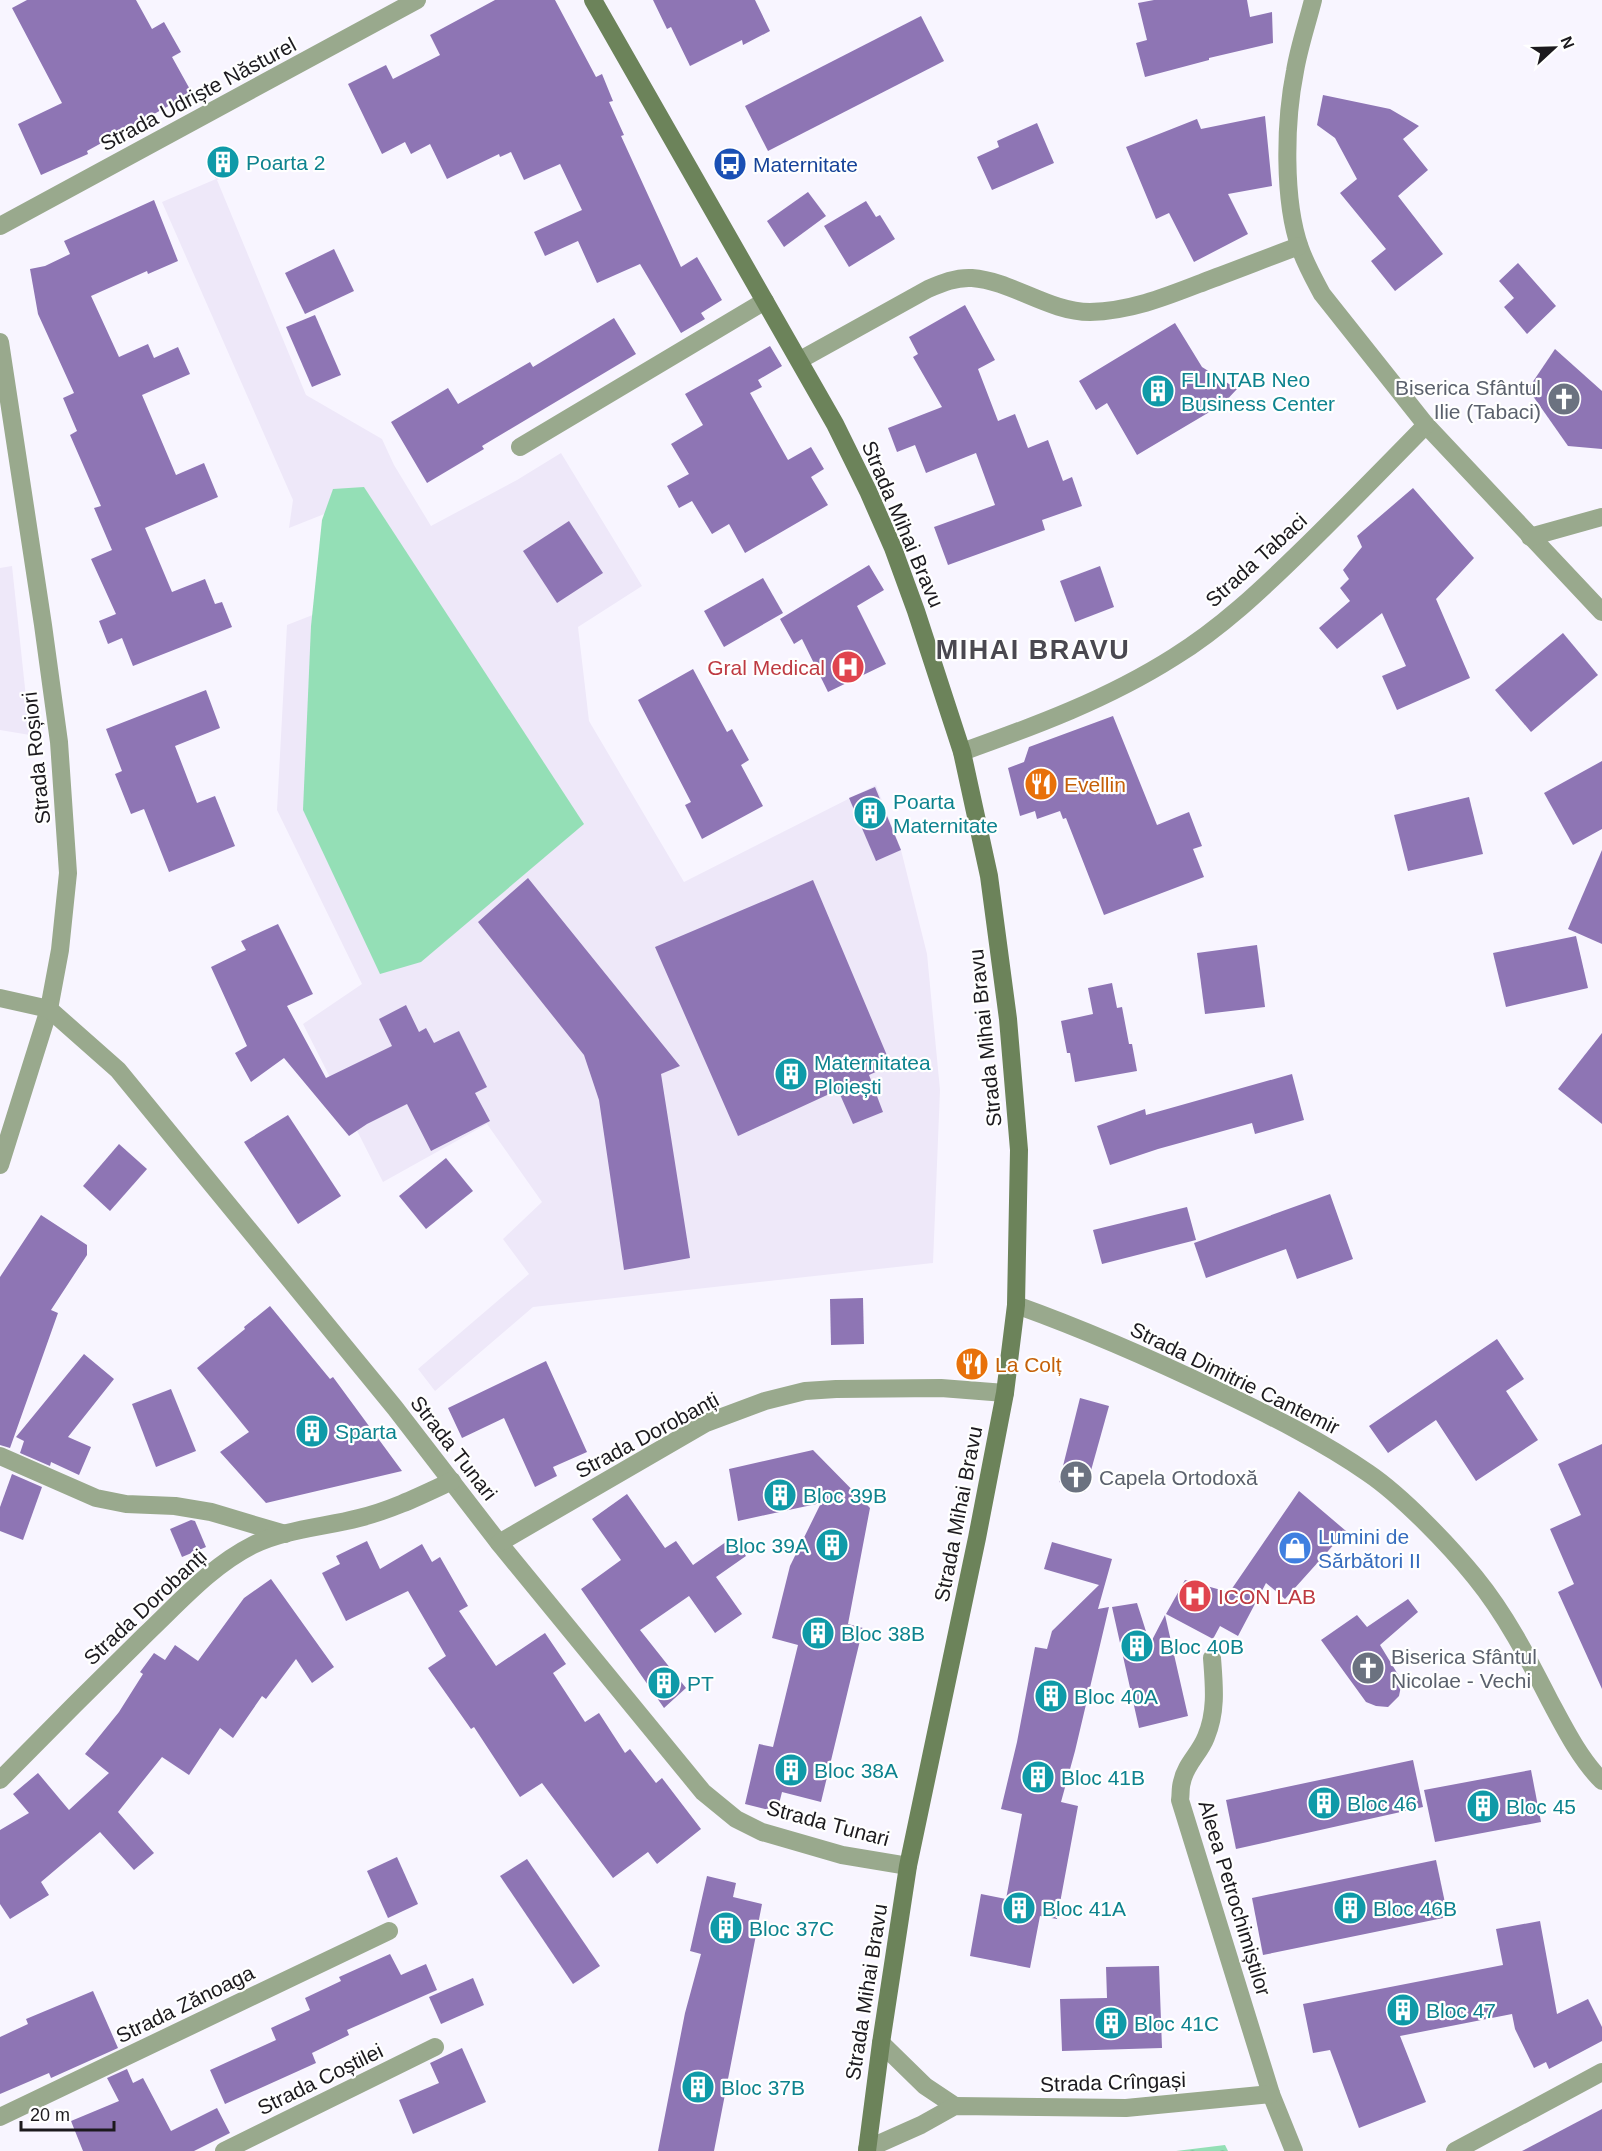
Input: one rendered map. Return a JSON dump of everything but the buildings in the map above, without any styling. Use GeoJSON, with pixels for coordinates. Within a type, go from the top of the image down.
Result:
{"type":"FeatureCollection","features":[{"type":"Feature","properties":{"kind":"main road","name":"Strada Mihai Bravu"},"geometry":{"type":"LineString","coordinates":[[593,0],[800,360],[840,433],[868,491],[916,611],[962,752],[990,876],[1008,1019],[1019,1150],[1016,1305],[1005,1393],[908,1866],[867,2150]]}},
{"type":"Feature","properties":{"kind":"street","name":"Strada Udriște Năsturel"},"geometry":{"type":"LineString","coordinates":[[0,226],[417,0]]}},
{"type":"Feature","properties":{"kind":"street"},"geometry":{"type":"LineString","coordinates":[[1313,0],[1294,72],[1288,136],[1289,199],[1299,246],[1310,272],[1322,294],[1425,425],[1602,612]]}},
{"type":"Feature","properties":{"kind":"street"},"geometry":{"type":"LineString","coordinates":[[800,360],[928,289],[950,280],[972,278],[990,282],[1065,309],[1086,312],[1112,311],[1170,296],[1299,246]]}},
{"type":"Feature","properties":{"kind":"street"},"geometry":{"type":"LineString","coordinates":[[520,447],[765,301]]}},
{"type":"Feature","properties":{"kind":"street","name":"Strada Roșiori"},"geometry":{"type":"LineString","coordinates":[[0,342],[60,754],[68,873],[60,951],[49,1009],[0,1165]]}},
{"type":"Feature","properties":{"kind":"street","name":"Strada Tabaci"},"geometry":{"type":"LineString","coordinates":[[962,752],[1099,699],[1174,657],[1242,608],[1340,513],[1425,425]]}},
{"type":"Feature","properties":{"kind":"street"},"geometry":{"type":"LineString","coordinates":[[1530,537],[1602,517]]}},
{"type":"Feature","properties":{"kind":"street","name":"Strada Tunari"},"geometry":{"type":"LineString","coordinates":[[0,998],[49,1009],[118,1070],[703,1792],[736,1819],[762,1832],[842,1855],[908,1866]]}},
{"type":"Feature","properties":{"kind":"street","name":"Strada Dimitrie Cantemir"},"geometry":{"type":"LineString","coordinates":[[1016,1305],[1059,1320],[1172,1368],[1274,1418],[1370,1474],[1405,1505],[1475,1576],[1518,1640],[1570,1737],[1602,1781]]}},
{"type":"Feature","properties":{"kind":"street","name":"Strada Dorobanți"},"geometry":{"type":"LineString","coordinates":[[499,1543],[706,1423],[765,1401],[805,1391],[836,1389],[941,1388],[1005,1393]]}},
{"type":"Feature","properties":{"kind":"street"},"geometry":{"type":"LineString","coordinates":[[0,1456],[96,1498],[126,1504],[175,1506],[211,1512],[285,1534]]}},
{"type":"Feature","properties":{"kind":"street","name":"Strada Dorobanți"},"geometry":{"type":"LineString","coordinates":[[0,1780],[205,1577],[232,1558],[255,1544],[285,1534],[389,1510],[452,1481]]}},
{"type":"Feature","properties":{"kind":"street","name":"Aleea Petrochimiștilor"},"geometry":{"type":"LineString","coordinates":[[1212,1658],[1214,1695],[1212,1718],[1197,1756],[1186,1770],[1180,1800],[1271,2094],[1294,2151]]}},
{"type":"Feature","properties":{"kind":"street","name":"Strada Zănoaga"},"geometry":{"type":"LineString","coordinates":[[0,2117],[389,1931]]}},
{"type":"Feature","properties":{"kind":"street"},"geometry":{"type":"LineString","coordinates":[[881,2043],[926,2086],[955,2106]]}},
{"type":"Feature","properties":{"kind":"street","name":"Strada Coștilei"},"geometry":{"type":"LineString","coordinates":[[224,2151],[435,2047]]}},
{"type":"Feature","properties":{"kind":"street"},"geometry":{"type":"LineString","coordinates":[[1455,2151],[1602,2072]]}},
{"type":"Feature","properties":{"kind":"street","name":"Strada Crîngași"},"geometry":{"type":"LineString","coordinates":[[867,2150],[955,2106],[1126,2108],[1271,2094]]}},
{"type":"Feature","properties":{"kind":"shaded area"},"geometry":{"type":"Polygon","coordinates":[[[229,146],[239,169],[217,180],[306,395],[382,439],[394,465],[431,526],[517,480],[561,453],[642,586],[578,627],[589,721],[684,882],[876,785],[901,850],[927,954],[940,1090],[933,1263],[533,1307],[435,1391],[418,1369],[529,1274],[503,1239],[542,1202],[487,1124],[383,1182],[303,1024],[362,984],[277,810],[287,625],[410,577],[347,505],[289,528],[293,500],[162,202],[216,179],[207,156],[229,146]]]}},
{"type":"Feature","properties":{"kind":"shaded area"},"geometry":{"type":"Polygon","coordinates":[[[12,566],[30,735],[0,730],[0,568],[12,566]]]}},
{"type":"Feature","properties":{"kind":"green space"},"geometry":{"type":"Polygon","coordinates":[[[364,487],[584,824],[421,962],[380,974],[303,810],[311,626],[322,520],[333,489],[364,487]]]}},
{"type":"Feature","properties":{"kind":"green space"},"geometry":{"type":"Polygon","coordinates":[[[1225,2145],[1228,2151],[1176,2151],[1225,2145]]]}},
{"type":"Feature","properties":{"kind":"place","name":"Poarta 2"},"geometry":{"type":"Point","coordinates":[223,162]}},
{"type":"Feature","properties":{"kind":"place","name":"Maternitate"},"geometry":{"type":"Point","coordinates":[730,164]}},
{"type":"Feature","properties":{"kind":"place","name":"FLINTAB Neo Business Center"},"geometry":{"type":"Point","coordinates":[1158,391]}},
{"type":"Feature","properties":{"kind":"place","name":"Biserica Sfântul Ilie (Tabaci)"},"geometry":{"type":"Point","coordinates":[1564,399]}},
{"type":"Feature","properties":{"kind":"place","name":"Gral Medical"},"geometry":{"type":"Point","coordinates":[848,667]}},
{"type":"Feature","properties":{"kind":"place","name":"Evellin"},"geometry":{"type":"Point","coordinates":[1041,784]}},
{"type":"Feature","properties":{"kind":"place","name":"Poarta Maternitate"},"geometry":{"type":"Point","coordinates":[870,813]}},
{"type":"Feature","properties":{"kind":"place","name":"Maternitatea Ploiești"},"geometry":{"type":"Point","coordinates":[791,1074]}},
{"type":"Feature","properties":{"kind":"place","name":"La Colț"},"geometry":{"type":"Point","coordinates":[972,1364]}},
{"type":"Feature","properties":{"kind":"place","name":"Sparta"},"geometry":{"type":"Point","coordinates":[312,1431]}},
{"type":"Feature","properties":{"kind":"place","name":"Capela Ortodoxă"},"geometry":{"type":"Point","coordinates":[1076,1477]}},
{"type":"Feature","properties":{"kind":"place","name":"Bloc 39B"},"geometry":{"type":"Point","coordinates":[780,1495]}},
{"type":"Feature","properties":{"kind":"place","name":"Bloc 39A"},"geometry":{"type":"Point","coordinates":[832,1545]}},
{"type":"Feature","properties":{"kind":"place","name":"Lumini de Sărbători II"},"geometry":{"type":"Point","coordinates":[1295,1548]}},
{"type":"Feature","properties":{"kind":"place","name":"ICON LAB"},"geometry":{"type":"Point","coordinates":[1195,1596]}},
{"type":"Feature","properties":{"kind":"place","name":"Bloc 38B"},"geometry":{"type":"Point","coordinates":[818,1633]}},
{"type":"Feature","properties":{"kind":"place","name":"Bloc 40B"},"geometry":{"type":"Point","coordinates":[1137,1646]}},
{"type":"Feature","properties":{"kind":"place","name":"Biserica Sfântul Nicolae - Vechi"},"geometry":{"type":"Point","coordinates":[1368,1668]}},
{"type":"Feature","properties":{"kind":"place","name":"PT"},"geometry":{"type":"Point","coordinates":[664,1683]}},
{"type":"Feature","properties":{"kind":"place","name":"Bloc 40A"},"geometry":{"type":"Point","coordinates":[1051,1696]}},
{"type":"Feature","properties":{"kind":"place","name":"Bloc 38A"},"geometry":{"type":"Point","coordinates":[791,1770]}},
{"type":"Feature","properties":{"kind":"place","name":"Bloc 41B"},"geometry":{"type":"Point","coordinates":[1038,1777]}},
{"type":"Feature","properties":{"kind":"place","name":"Bloc 46"},"geometry":{"type":"Point","coordinates":[1324,1803]}},
{"type":"Feature","properties":{"kind":"place","name":"Bloc 45"},"geometry":{"type":"Point","coordinates":[1483,1806]}},
{"type":"Feature","properties":{"kind":"place","name":"Bloc 41A"},"geometry":{"type":"Point","coordinates":[1019,1908]}},
{"type":"Feature","properties":{"kind":"place","name":"Bloc 46B"},"geometry":{"type":"Point","coordinates":[1350,1908]}},
{"type":"Feature","properties":{"kind":"place","name":"Bloc 37C"},"geometry":{"type":"Point","coordinates":[726,1928]}},
{"type":"Feature","properties":{"kind":"place","name":"Bloc 47"},"geometry":{"type":"Point","coordinates":[1403,2010]}},
{"type":"Feature","properties":{"kind":"place","name":"Bloc 41C"},"geometry":{"type":"Point","coordinates":[1111,2023]}},
{"type":"Feature","properties":{"kind":"place","name":"Bloc 37B"},"geometry":{"type":"Point","coordinates":[698,2087]}},
{"type":"Feature","properties":{"kind":"district","name":"MIHAI BRAVU"},"geometry":{"type":"Point","coordinates":[1033,650]}}]}
